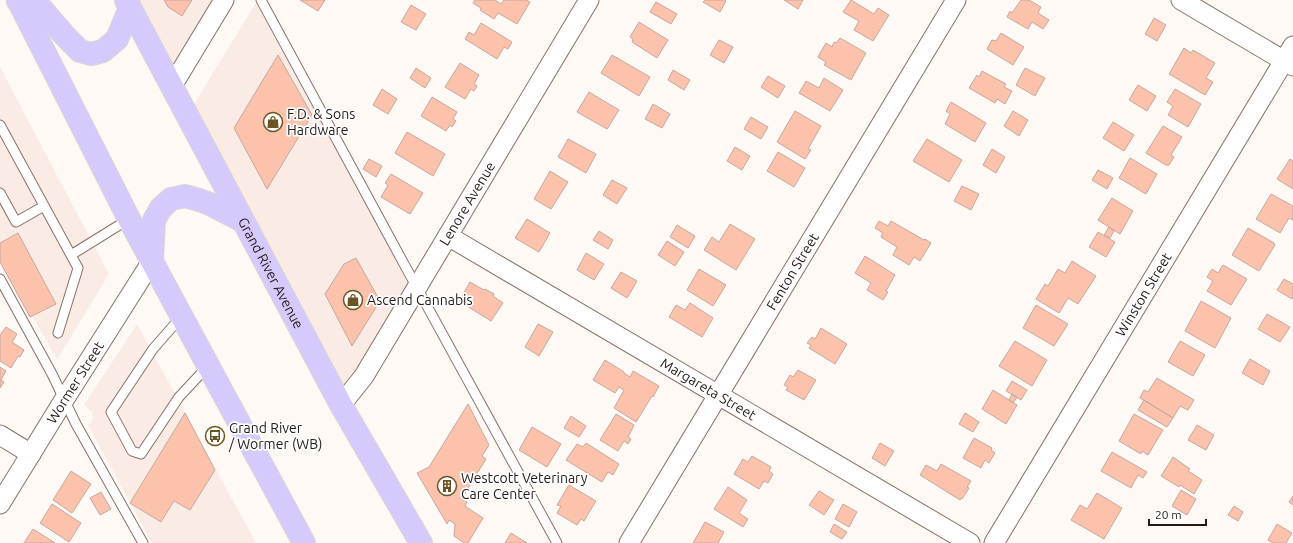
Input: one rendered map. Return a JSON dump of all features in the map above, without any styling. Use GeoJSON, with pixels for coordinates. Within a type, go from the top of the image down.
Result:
{"type":"FeatureCollection","features":[{"type":"Feature","properties":{"kind":"main road"},"geometry":{"type":"LineString","coordinates":[[18,0],[41,8],[80,51],[91,54],[103,51],[117,39],[128,4]]}},
{"type":"Feature","properties":{"kind":"main road"},"geometry":{"type":"LineString","coordinates":[[18,0],[129,219],[304,543]]}},
{"type":"Feature","properties":{"kind":"main road","name":"Grand River Avenue"},"geometry":{"type":"LineString","coordinates":[[128,4],[341,405],[421,543]]}},
{"type":"Feature","properties":{"kind":"main road"},"geometry":{"type":"LineString","coordinates":[[152,261],[154,220],[161,208],[171,199],[185,196],[199,200],[210,204],[242,221]]}},
{"type":"Feature","properties":{"kind":"street"},"geometry":{"type":"LineString","coordinates":[[172,86],[224,0]]}},
{"type":"Feature","properties":{"kind":"street","name":"Lenore Avenue"},"geometry":{"type":"LineString","coordinates":[[341,405],[364,376],[589,0]]}},
{"type":"Feature","properties":{"kind":"street","name":"Fenton Street"},"geometry":{"type":"LineString","coordinates":[[629,543],[956,0]]}},
{"type":"Feature","properties":{"kind":"street"},"geometry":{"type":"LineString","coordinates":[[1181,0],[1290,57]]}},
{"type":"Feature","properties":{"kind":"street","name":"Winston Street"},"geometry":{"type":"LineString","coordinates":[[994,543],[1290,57]]}},
{"type":"Feature","properties":{"kind":"street","name":"Margareta Street"},"geometry":{"type":"LineString","coordinates":[[448,236],[970,543]]}},
{"type":"Feature","properties":{"kind":"street","name":"Wormer Street"},"geometry":{"type":"LineString","coordinates":[[0,504],[152,261]]}},
{"type":"Feature","properties":{"kind":"street"},"geometry":{"type":"LineString","coordinates":[[0,435],[30,454]]}},
{"type":"Feature","properties":{"kind":"lane"},"geometry":{"type":"LineString","coordinates":[[261,0],[557,543]]}},
{"type":"Feature","properties":{"kind":"lane"},"geometry":{"type":"LineString","coordinates":[[0,125],[78,268],[58,333]]}},
{"type":"Feature","properties":{"kind":"lane"},"geometry":{"type":"LineString","coordinates":[[0,193],[16,222],[44,206]]}},
{"type":"Feature","properties":{"kind":"lane"},"geometry":{"type":"LineString","coordinates":[[71,255],[129,219]]}},
{"type":"Feature","properties":{"kind":"lane"},"geometry":{"type":"LineString","coordinates":[[0,279],[52,374],[76,424],[143,543]]}},
{"type":"Feature","properties":{"kind":"lane"},"geometry":{"type":"LineString","coordinates":[[182,316],[153,349],[111,412],[132,451],[141,454],[179,397],[208,366]]}},
{"type":"Feature","properties":{"kind":"shaded area"},"geometry":{"type":"Polygon","coordinates":[[[131,0],[214,0],[170,74],[131,0]]]}},
{"type":"Feature","properties":{"kind":"shaded area"},"geometry":{"type":"Polygon","coordinates":[[[257,1],[399,265],[412,286],[341,401],[191,109],[257,1]]]}},
{"type":"Feature","properties":{"kind":"shaded area"},"geometry":{"type":"Polygon","coordinates":[[[0,67],[109,274],[57,360],[0,258],[0,67]]]}},
{"type":"Feature","properties":{"kind":"shaded area"},"geometry":{"type":"Polygon","coordinates":[[[137,324],[256,543],[152,543],[88,425],[92,421],[93,416],[92,412],[84,405],[137,324]]]}},
{"type":"Feature","properties":{"kind":"building"},"geometry":{"type":"Polygon","coordinates":[[[164,0],[192,0],[182,16],[168,7],[164,0]]]}},
{"type":"Feature","properties":{"kind":"building"},"geometry":{"type":"Polygon","coordinates":[[[300,0],[325,0],[318,11],[300,0]]]}},
{"type":"Feature","properties":{"kind":"building"},"geometry":{"type":"Polygon","coordinates":[[[475,0],[495,0],[501,4],[504,0],[526,0],[530,2],[517,24],[498,13],[494,19],[480,10],[481,8],[473,3],[475,0]]]}},
{"type":"Feature","properties":{"kind":"building"},"geometry":{"type":"Polygon","coordinates":[[[705,0],[726,1],[720,12],[703,2],[705,0]]]}},
{"type":"Feature","properties":{"kind":"building"},"geometry":{"type":"Polygon","coordinates":[[[784,0],[803,0],[798,9],[784,0]]]}},
{"type":"Feature","properties":{"kind":"building"},"geometry":{"type":"Polygon","coordinates":[[[851,0],[874,14],[878,8],[889,15],[873,41],[854,30],[859,21],[843,12],[851,0]]]}},
{"type":"Feature","properties":{"kind":"building"},"geometry":{"type":"Polygon","coordinates":[[[1021,0],[1029,0],[1041,7],[1038,13],[1049,20],[1043,29],[1032,22],[1028,29],[1007,17],[1010,11],[1012,13],[1021,0]]]}},
{"type":"Feature","properties":{"kind":"building"},"geometry":{"type":"Polygon","coordinates":[[[656,2],[677,14],[671,24],[650,12],[656,2]]]}},
{"type":"Feature","properties":{"kind":"building"},"geometry":{"type":"Polygon","coordinates":[[[411,5],[426,14],[416,30],[401,22],[411,5]]]}},
{"type":"Feature","properties":{"kind":"building"},"geometry":{"type":"Polygon","coordinates":[[[1154,18],[1166,25],[1157,41],[1145,34],[1154,18]]]}},
{"type":"Feature","properties":{"kind":"building"},"geometry":{"type":"Polygon","coordinates":[[[639,22],[668,40],[657,58],[632,42],[633,39],[630,37],[639,22]]]}},
{"type":"Feature","properties":{"kind":"building"},"geometry":{"type":"Polygon","coordinates":[[[481,23],[512,42],[508,49],[504,47],[497,59],[465,39],[469,32],[474,35],[481,23]]]}},
{"type":"Feature","properties":{"kind":"building"},"geometry":{"type":"Polygon","coordinates":[[[1001,33],[1024,47],[1013,65],[987,49],[992,40],[996,41],[1001,33]]]}},
{"type":"Feature","properties":{"kind":"building"},"geometry":{"type":"Polygon","coordinates":[[[840,38],[866,53],[851,80],[824,65],[826,62],[818,57],[826,43],[832,47],[834,42],[836,43],[840,38]]]}},
{"type":"Feature","properties":{"kind":"building"},"geometry":{"type":"Polygon","coordinates":[[[719,40],[733,47],[724,63],[710,55],[719,40]]]}},
{"type":"Feature","properties":{"kind":"building"},"geometry":{"type":"Polygon","coordinates":[[[1184,48],[1191,53],[1193,50],[1215,63],[1206,78],[1213,82],[1205,95],[1169,74],[1184,48]]]}},
{"type":"Feature","properties":{"kind":"building","name":"F.D. & Sons Hardware"},"geometry":{"type":"Polygon","coordinates":[[[278,55],[312,115],[267,189],[234,128],[278,55]]]}},
{"type":"Feature","properties":{"kind":"building"},"geometry":{"type":"Polygon","coordinates":[[[612,55],[650,77],[639,96],[601,73],[612,55]]]}},
{"type":"Feature","properties":{"kind":"building"},"geometry":{"type":"Polygon","coordinates":[[[460,63],[479,75],[474,84],[477,86],[474,91],[471,89],[465,99],[445,87],[460,63]]]}},
{"type":"Feature","properties":{"kind":"building"},"geometry":{"type":"Polygon","coordinates":[[[416,68],[431,78],[425,88],[410,78],[416,68]]]}},
{"type":"Feature","properties":{"kind":"building"},"geometry":{"type":"Polygon","coordinates":[[[1025,68],[1045,78],[1035,96],[1016,85],[1025,68]]]}},
{"type":"Feature","properties":{"kind":"building"},"geometry":{"type":"Polygon","coordinates":[[[673,70],[690,80],[684,90],[668,80],[673,70]]]}},
{"type":"Feature","properties":{"kind":"building"},"geometry":{"type":"Polygon","coordinates":[[[982,71],[1006,84],[1004,87],[1012,91],[1005,104],[997,99],[995,103],[969,88],[977,75],[979,77],[982,71]]]}},
{"type":"Feature","properties":{"kind":"building"},"geometry":{"type":"Polygon","coordinates":[[[768,76],[785,86],[778,98],[761,87],[768,76]]]}},
{"type":"Feature","properties":{"kind":"building"},"geometry":{"type":"Polygon","coordinates":[[[824,78],[843,90],[830,111],[799,93],[806,81],[819,88],[824,78]]]}},
{"type":"Feature","properties":{"kind":"building"},"geometry":{"type":"Polygon","coordinates":[[[1138,85],[1156,96],[1147,111],[1129,100],[1138,85]]]}},
{"type":"Feature","properties":{"kind":"building"},"geometry":{"type":"Polygon","coordinates":[[[382,89],[397,99],[388,114],[373,105],[382,89]]]}},
{"type":"Feature","properties":{"kind":"building"},"geometry":{"type":"Polygon","coordinates":[[[1175,89],[1201,104],[1188,127],[1168,115],[1173,106],[1167,102],[1175,89]]]}},
{"type":"Feature","properties":{"kind":"building"},"geometry":{"type":"Polygon","coordinates":[[[589,92],[619,110],[607,129],[577,112],[589,92]]]}},
{"type":"Feature","properties":{"kind":"building"},"geometry":{"type":"Polygon","coordinates":[[[432,97],[457,112],[453,119],[456,121],[452,127],[450,125],[446,131],[421,116],[432,97]]]}},
{"type":"Feature","properties":{"kind":"building"},"geometry":{"type":"Polygon","coordinates":[[[951,102],[986,123],[975,142],[945,124],[950,114],[946,111],[951,102]]]}},
{"type":"Feature","properties":{"kind":"building"},"geometry":{"type":"Polygon","coordinates":[[[653,104],[670,114],[662,128],[645,119],[653,104]]]}},
{"type":"Feature","properties":{"kind":"building"},"geometry":{"type":"Polygon","coordinates":[[[795,111],[821,126],[808,149],[811,150],[805,159],[777,142],[795,111]]]}},
{"type":"Feature","properties":{"kind":"building"},"geometry":{"type":"Polygon","coordinates":[[[1013,111],[1028,120],[1019,136],[1004,126],[1013,111]]]}},
{"type":"Feature","properties":{"kind":"building"},"geometry":{"type":"Polygon","coordinates":[[[751,117],[768,127],[761,139],[744,129],[751,117]]]}},
{"type":"Feature","properties":{"kind":"building"},"geometry":{"type":"Polygon","coordinates":[[[1113,122],[1134,135],[1124,151],[1103,138],[1113,122]]]}},
{"type":"Feature","properties":{"kind":"building"},"geometry":{"type":"Polygon","coordinates":[[[1163,126],[1182,137],[1171,155],[1174,157],[1169,165],[1166,165],[1146,153],[1163,126]]]}},
{"type":"Feature","properties":{"kind":"building"},"geometry":{"type":"Polygon","coordinates":[[[407,132],[445,154],[433,176],[395,153],[407,132]]]}},
{"type":"Feature","properties":{"kind":"building"},"geometry":{"type":"Polygon","coordinates":[[[568,139],[596,154],[586,173],[558,157],[568,139]]]}},
{"type":"Feature","properties":{"kind":"building"},"geometry":{"type":"Polygon","coordinates":[[[927,139],[962,160],[949,182],[913,161],[927,139]]]}},
{"type":"Feature","properties":{"kind":"building"},"geometry":{"type":"Polygon","coordinates":[[[735,147],[750,156],[742,170],[727,161],[735,147]]]}},
{"type":"Feature","properties":{"kind":"building"},"geometry":{"type":"Polygon","coordinates":[[[992,149],[1005,157],[996,173],[983,165],[992,149]]]}},
{"type":"Feature","properties":{"kind":"building"},"geometry":{"type":"Polygon","coordinates":[[[778,152],[805,168],[794,187],[767,171],[778,152]]]}},
{"type":"Feature","properties":{"kind":"building"},"geometry":{"type":"Polygon","coordinates":[[[1130,158],[1157,174],[1146,194],[1119,178],[1130,158]]]}},
{"type":"Feature","properties":{"kind":"building"},"geometry":{"type":"Polygon","coordinates":[[[369,159],[382,166],[376,177],[363,169],[369,159]]]}},
{"type":"Feature","properties":{"kind":"building"},"geometry":{"type":"Polygon","coordinates":[[[1290,159],[1293,161],[1293,189],[1277,179],[1290,159]]]}},
{"type":"Feature","properties":{"kind":"building"},"geometry":{"type":"Polygon","coordinates":[[[1098,170],[1113,178],[1107,189],[1092,180],[1098,170]]]}},
{"type":"Feature","properties":{"kind":"building"},"geometry":{"type":"Polygon","coordinates":[[[550,171],[568,182],[551,209],[534,199],[550,171]]]}},
{"type":"Feature","properties":{"kind":"building"},"geometry":{"type":"Polygon","coordinates":[[[391,174],[423,193],[410,214],[381,197],[388,185],[385,183],[391,174]]]}},
{"type":"Feature","properties":{"kind":"building"},"geometry":{"type":"Polygon","coordinates":[[[612,180],[627,188],[617,204],[603,195],[612,180]]]}},
{"type":"Feature","properties":{"kind":"building"},"geometry":{"type":"Polygon","coordinates":[[[962,186],[979,194],[971,210],[954,201],[962,186]]]}},
{"type":"Feature","properties":{"kind":"building"},"geometry":{"type":"Polygon","coordinates":[[[1271,194],[1293,206],[1293,220],[1289,218],[1280,233],[1256,219],[1271,194]]]}},
{"type":"Feature","properties":{"kind":"building"},"geometry":{"type":"Polygon","coordinates":[[[1112,198],[1133,211],[1120,234],[1098,220],[1112,198]]]}},
{"type":"Feature","properties":{"kind":"building"},"geometry":{"type":"Polygon","coordinates":[[[527,219],[550,233],[539,252],[515,238],[527,219]]]}},
{"type":"Feature","properties":{"kind":"building"},"geometry":{"type":"Polygon","coordinates":[[[879,221],[888,226],[891,221],[931,243],[920,261],[914,257],[909,265],[893,255],[897,247],[881,237],[883,233],[875,228],[879,221]]]}},
{"type":"Feature","properties":{"kind":"building"},"geometry":{"type":"Polygon","coordinates":[[[730,224],[755,239],[736,270],[704,250],[712,237],[719,242],[730,224]]]}},
{"type":"Feature","properties":{"kind":"building"},"geometry":{"type":"Polygon","coordinates":[[[677,225],[695,236],[688,248],[670,237],[677,225]]]}},
{"type":"Feature","properties":{"kind":"building"},"geometry":{"type":"Polygon","coordinates":[[[1109,227],[1114,231],[1110,238],[1104,235],[1109,227]]]}},
{"type":"Feature","properties":{"kind":"building"},"geometry":{"type":"Polygon","coordinates":[[[1248,228],[1275,245],[1259,271],[1232,255],[1248,228]]]}},
{"type":"Feature","properties":{"kind":"building"},"geometry":{"type":"Polygon","coordinates":[[[599,231],[613,240],[608,249],[593,240],[599,231]]]}},
{"type":"Feature","properties":{"kind":"building"},"geometry":{"type":"Polygon","coordinates":[[[1098,232],[1115,242],[1106,257],[1089,247],[1098,232]]]}},
{"type":"Feature","properties":{"kind":"building"},"geometry":{"type":"Polygon","coordinates":[[[18,233],[56,304],[30,317],[0,262],[0,243],[18,233]]]}},
{"type":"Feature","properties":{"kind":"building"},"geometry":{"type":"Polygon","coordinates":[[[667,241],[684,252],[675,266],[658,255],[667,241]]]}},
{"type":"Feature","properties":{"kind":"building"},"geometry":{"type":"Polygon","coordinates":[[[586,253],[604,264],[594,280],[577,270],[586,253]]]}},
{"type":"Feature","properties":{"kind":"building"},"geometry":{"type":"Polygon","coordinates":[[[865,256],[895,275],[883,300],[867,290],[871,283],[855,273],[865,256]]]}},
{"type":"Feature","properties":{"kind":"building"},"geometry":{"type":"Polygon","coordinates":[[[356,258],[380,301],[352,346],[325,294],[344,264],[356,258]]]}},
{"type":"Feature","properties":{"kind":"building"},"geometry":{"type":"Polygon","coordinates":[[[1072,261],[1096,276],[1078,304],[1068,298],[1059,313],[1036,299],[1045,284],[1048,286],[1058,269],[1065,273],[1072,261]]]}},
{"type":"Feature","properties":{"kind":"building"},"geometry":{"type":"Polygon","coordinates":[[[1223,265],[1247,279],[1231,305],[1207,291],[1213,281],[1207,277],[1212,269],[1218,273],[1223,265]]]}},
{"type":"Feature","properties":{"kind":"building"},"geometry":{"type":"Polygon","coordinates":[[[699,269],[726,285],[713,306],[687,290],[699,269]]]}},
{"type":"Feature","properties":{"kind":"building"},"geometry":{"type":"Polygon","coordinates":[[[621,272],[637,281],[627,298],[611,288],[621,272]]]}},
{"type":"Feature","properties":{"kind":"building"},"geometry":{"type":"Polygon","coordinates":[[[1284,279],[1293,284],[1292,299],[1277,290],[1284,279]]]}},
{"type":"Feature","properties":{"kind":"building"},"geometry":{"type":"Polygon","coordinates":[[[470,282],[494,294],[493,296],[503,303],[491,321],[459,301],[470,282]]]}},
{"type":"Feature","properties":{"kind":"building"},"geometry":{"type":"Polygon","coordinates":[[[1201,301],[1231,318],[1215,348],[1185,331],[1201,301]]]}},
{"type":"Feature","properties":{"kind":"building"},"geometry":{"type":"Polygon","coordinates":[[[690,303],[713,318],[702,337],[669,317],[676,305],[685,310],[690,303]]]}},
{"type":"Feature","properties":{"kind":"building"},"geometry":{"type":"Polygon","coordinates":[[[1036,305],[1068,324],[1054,346],[1023,328],[1036,305]]]}},
{"type":"Feature","properties":{"kind":"building"},"geometry":{"type":"Polygon","coordinates":[[[1267,314],[1290,327],[1280,342],[1258,329],[1267,314]]]}},
{"type":"Feature","properties":{"kind":"building"},"geometry":{"type":"Polygon","coordinates":[[[538,324],[553,332],[539,356],[525,347],[538,324]]]}},
{"type":"Feature","properties":{"kind":"building"},"geometry":{"type":"Polygon","coordinates":[[[6,327],[17,334],[12,342],[24,350],[20,357],[18,356],[11,368],[0,361],[0,335],[6,327]]]}},
{"type":"Feature","properties":{"kind":"building"},"geometry":{"type":"Polygon","coordinates":[[[821,328],[847,344],[835,364],[809,348],[811,345],[807,343],[812,337],[815,339],[821,328]]]}},
{"type":"Feature","properties":{"kind":"building"},"geometry":{"type":"Polygon","coordinates":[[[1015,341],[1047,360],[1032,386],[999,366],[1015,341]]]}},
{"type":"Feature","properties":{"kind":"building"},"geometry":{"type":"Polygon","coordinates":[[[1180,341],[1205,355],[1193,376],[1168,362],[1180,341]]]}},
{"type":"Feature","properties":{"kind":"building"},"geometry":{"type":"Polygon","coordinates":[[[1250,359],[1270,371],[1263,385],[1242,373],[1250,359]]]}},
{"type":"Feature","properties":{"kind":"building"},"geometry":{"type":"Polygon","coordinates":[[[605,360],[630,377],[633,371],[659,386],[636,422],[614,408],[624,390],[619,387],[615,393],[593,380],[605,360]]]}},
{"type":"Feature","properties":{"kind":"building"},"geometry":{"type":"Polygon","coordinates":[[[0,367],[6,371],[1,380],[4,382],[0,388],[0,367]]]}},
{"type":"Feature","properties":{"kind":"building"},"geometry":{"type":"Polygon","coordinates":[[[798,370],[816,380],[804,400],[786,390],[788,387],[784,385],[790,375],[793,377],[798,370]]]}},
{"type":"Feature","properties":{"kind":"building"},"geometry":{"type":"Polygon","coordinates":[[[1157,378],[1194,400],[1188,410],[1180,406],[1173,418],[1140,398],[1144,390],[1148,392],[1157,378]]]}},
{"type":"Feature","properties":{"kind":"building"},"geometry":{"type":"Polygon","coordinates":[[[1012,381],[1027,390],[1021,400],[1006,391],[1012,381]]]}},
{"type":"Feature","properties":{"kind":"building"},"geometry":{"type":"Polygon","coordinates":[[[993,390],[1017,405],[1006,424],[982,409],[993,390]]]}},
{"type":"Feature","properties":{"kind":"building"},"geometry":{"type":"Polygon","coordinates":[[[1012,394],[1017,397],[1013,403],[1009,400],[1012,394]]]}},
{"type":"Feature","properties":{"kind":"building"},"geometry":{"type":"Polygon","coordinates":[[[1144,400],[1173,418],[1167,427],[1138,410],[1144,400]]]}},
{"type":"Feature","properties":{"kind":"building","name":"Westcott Veterinary Care Center"},"geometry":{"type":"Polygon","coordinates":[[[468,404],[489,445],[482,456],[486,459],[462,498],[467,502],[465,506],[483,518],[468,543],[464,543],[454,536],[455,524],[449,520],[447,524],[417,473],[429,467],[468,404]]]}},
{"type":"Feature","properties":{"kind":"building"},"geometry":{"type":"Polygon","coordinates":[[[185,413],[215,470],[190,510],[174,501],[161,522],[130,503],[185,413]]]}},
{"type":"Feature","properties":{"kind":"building"},"geometry":{"type":"Polygon","coordinates":[[[965,413],[979,422],[973,432],[959,424],[965,413]]]}},
{"type":"Feature","properties":{"kind":"building"},"geometry":{"type":"Polygon","coordinates":[[[616,414],[634,425],[628,437],[631,439],[628,444],[624,441],[618,451],[600,440],[616,414]]]}},
{"type":"Feature","properties":{"kind":"building"},"geometry":{"type":"Polygon","coordinates":[[[1134,414],[1163,430],[1148,455],[1142,451],[1141,454],[1119,441],[1134,414]]]}},
{"type":"Feature","properties":{"kind":"building"},"geometry":{"type":"Polygon","coordinates":[[[571,416],[586,426],[579,437],[564,428],[571,416]]]}},
{"type":"Feature","properties":{"kind":"building"},"geometry":{"type":"Polygon","coordinates":[[[1197,425],[1214,435],[1206,450],[1188,440],[1197,425]]]}},
{"type":"Feature","properties":{"kind":"building"},"geometry":{"type":"Polygon","coordinates":[[[532,427],[561,444],[547,467],[519,450],[532,427]]]}},
{"type":"Feature","properties":{"kind":"building"},"geometry":{"type":"Polygon","coordinates":[[[974,438],[992,448],[991,450],[995,453],[989,463],[985,460],[981,468],[963,458],[974,438]]]}},
{"type":"Feature","properties":{"kind":"building"},"geometry":{"type":"Polygon","coordinates":[[[586,443],[619,464],[613,475],[608,472],[602,482],[566,460],[577,444],[583,447],[586,443]]]}},
{"type":"Feature","properties":{"kind":"building"},"geometry":{"type":"Polygon","coordinates":[[[880,443],[894,451],[885,466],[872,458],[880,443]]]}},
{"type":"Feature","properties":{"kind":"building"},"geometry":{"type":"Polygon","coordinates":[[[1112,452],[1147,472],[1143,478],[1138,475],[1131,488],[1101,471],[1112,452]]]}},
{"type":"Feature","properties":{"kind":"building"},"geometry":{"type":"Polygon","coordinates":[[[752,456],[771,467],[769,471],[773,474],[768,483],[764,481],[759,489],[734,474],[743,459],[748,462],[752,456]]]}},
{"type":"Feature","properties":{"kind":"building"},"geometry":{"type":"Polygon","coordinates":[[[1173,457],[1190,469],[1188,471],[1202,480],[1194,494],[1161,476],[1173,457]]]}},
{"type":"Feature","properties":{"kind":"building"},"geometry":{"type":"Polygon","coordinates":[[[941,464],[971,481],[967,487],[969,488],[962,499],[961,498],[960,500],[920,475],[926,465],[937,471],[941,464]]]}},
{"type":"Feature","properties":{"kind":"building"},"geometry":{"type":"Polygon","coordinates":[[[71,471],[91,484],[72,513],[53,500],[71,471]]]}},
{"type":"Feature","properties":{"kind":"building"},"geometry":{"type":"Polygon","coordinates":[[[569,485],[596,501],[584,521],[581,519],[577,525],[557,513],[561,506],[557,505],[569,485]]]}},
{"type":"Feature","properties":{"kind":"building"},"geometry":{"type":"Polygon","coordinates":[[[728,487],[747,500],[739,513],[748,519],[743,527],[714,509],[728,487]]]}},
{"type":"Feature","properties":{"kind":"building"},"geometry":{"type":"Polygon","coordinates":[[[1181,490],[1196,499],[1187,515],[1172,506],[1181,490]]]}},
{"type":"Feature","properties":{"kind":"building"},"geometry":{"type":"Polygon","coordinates":[[[819,491],[834,500],[824,515],[809,505],[819,491]]]}},
{"type":"Feature","properties":{"kind":"building"},"geometry":{"type":"Polygon","coordinates":[[[101,492],[111,509],[100,515],[90,498],[101,492]]]}},
{"type":"Feature","properties":{"kind":"building"},"geometry":{"type":"Polygon","coordinates":[[[1097,493],[1122,508],[1104,539],[1071,520],[1080,505],[1087,509],[1097,493]]]}},
{"type":"Feature","properties":{"kind":"building"},"geometry":{"type":"Polygon","coordinates":[[[1293,496],[1293,505],[1289,502],[1293,496]]]}},
{"type":"Feature","properties":{"kind":"building"},"geometry":{"type":"Polygon","coordinates":[[[52,504],[81,523],[69,542],[40,523],[52,504]]]}},
{"type":"Feature","properties":{"kind":"building"},"geometry":{"type":"Polygon","coordinates":[[[843,504],[857,512],[849,527],[835,519],[843,504]]]}},
{"type":"Feature","properties":{"kind":"building"},"geometry":{"type":"Polygon","coordinates":[[[1234,506],[1243,512],[1238,521],[1228,515],[1234,506]]]}},
{"type":"Feature","properties":{"kind":"building"},"geometry":{"type":"Polygon","coordinates":[[[705,522],[724,532],[718,543],[693,543],[705,522]]]}},
{"type":"Feature","properties":{"kind":"building"},"geometry":{"type":"Polygon","coordinates":[[[834,524],[847,532],[842,539],[830,532],[834,524]]]}},
{"type":"Feature","properties":{"kind":"building"},"geometry":{"type":"Polygon","coordinates":[[[1277,524],[1292,533],[1286,543],[1273,543],[1268,540],[1277,524]]]}},
{"type":"Feature","properties":{"kind":"building"},"geometry":{"type":"Polygon","coordinates":[[[33,529],[55,543],[24,543],[33,529]]]}},
{"type":"Feature","properties":{"kind":"building"},"geometry":{"type":"Polygon","coordinates":[[[511,533],[527,543],[505,543],[511,533]]]}},
{"type":"Feature","properties":{"kind":"place","name":"F.D. & Sons Hardware"},"geometry":{"type":"Point","coordinates":[273,122]}},
{"type":"Feature","properties":{"kind":"place","name":"Ascend Cannabis"},"geometry":{"type":"Point","coordinates":[353,300]}},
{"type":"Feature","properties":{"kind":"place","name":"Grand River / Wormer (WB)"},"geometry":{"type":"Point","coordinates":[215,436]}},
{"type":"Feature","properties":{"kind":"place","name":"Westcott Veterinary Care Center"},"geometry":{"type":"Point","coordinates":[447,486]}}]}
